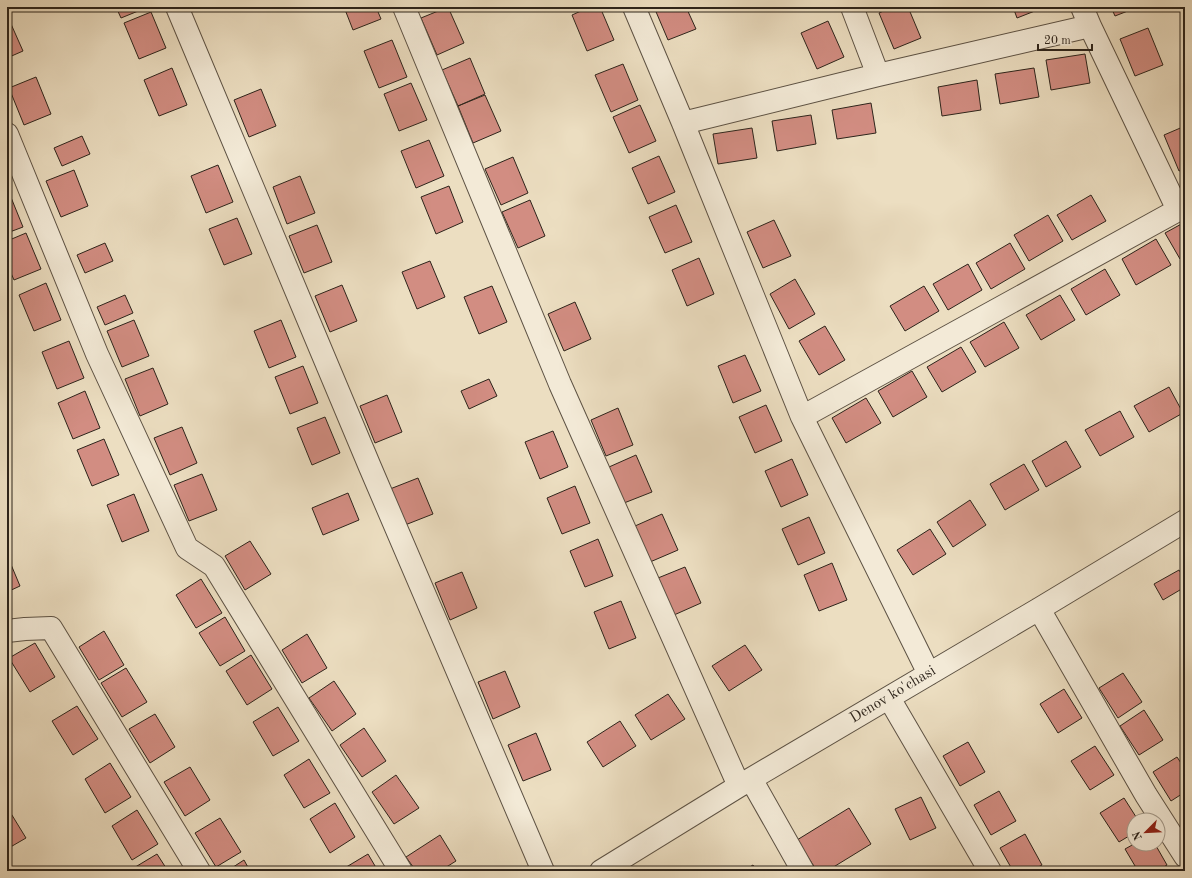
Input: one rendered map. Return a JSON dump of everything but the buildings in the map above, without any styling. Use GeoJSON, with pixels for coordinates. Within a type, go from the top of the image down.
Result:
{"type":"FeatureCollection","features":[{"type":"Feature","properties":{"kind":"street"},"geometry":{"type":"LineString","coordinates":[[177,7],[373,474],[543,871]]}},
{"type":"Feature","properties":{"kind":"street"},"geometry":{"type":"LineString","coordinates":[[404,7],[560,384],[745,783],[803,871]]}},
{"type":"Feature","properties":{"kind":"street"},"geometry":{"type":"LineString","coordinates":[[634,7],[683,123],[802,417],[929,674]]}},
{"type":"Feature","properties":{"kind":"street"},"geometry":{"type":"LineString","coordinates":[[852,7],[878,75]]}},
{"type":"Feature","properties":{"kind":"street"},"geometry":{"type":"LineString","coordinates":[[683,123],[878,75],[1086,16],[1178,210],[802,417]]}},
{"type":"Feature","properties":{"kind":"street"},"geometry":{"type":"LineString","coordinates":[[7,134],[97,354],[186,548],[214,566],[401,871]]}},
{"type":"Feature","properties":{"kind":"street","name":"Denov ko'chasi"},"geometry":{"type":"LineString","coordinates":[[602,871],[745,783],[1185,521]]}},
{"type":"Feature","properties":{"kind":"street"},"geometry":{"type":"LineString","coordinates":[[1039,609],[1146,794],[1185,856]]}},
{"type":"Feature","properties":{"kind":"street"},"geometry":{"type":"LineString","coordinates":[[7,631],[51,628],[199,871]]}},
{"type":"Feature","properties":{"kind":"street"},"geometry":{"type":"LineString","coordinates":[[889,698],[990,871]]}}]}
